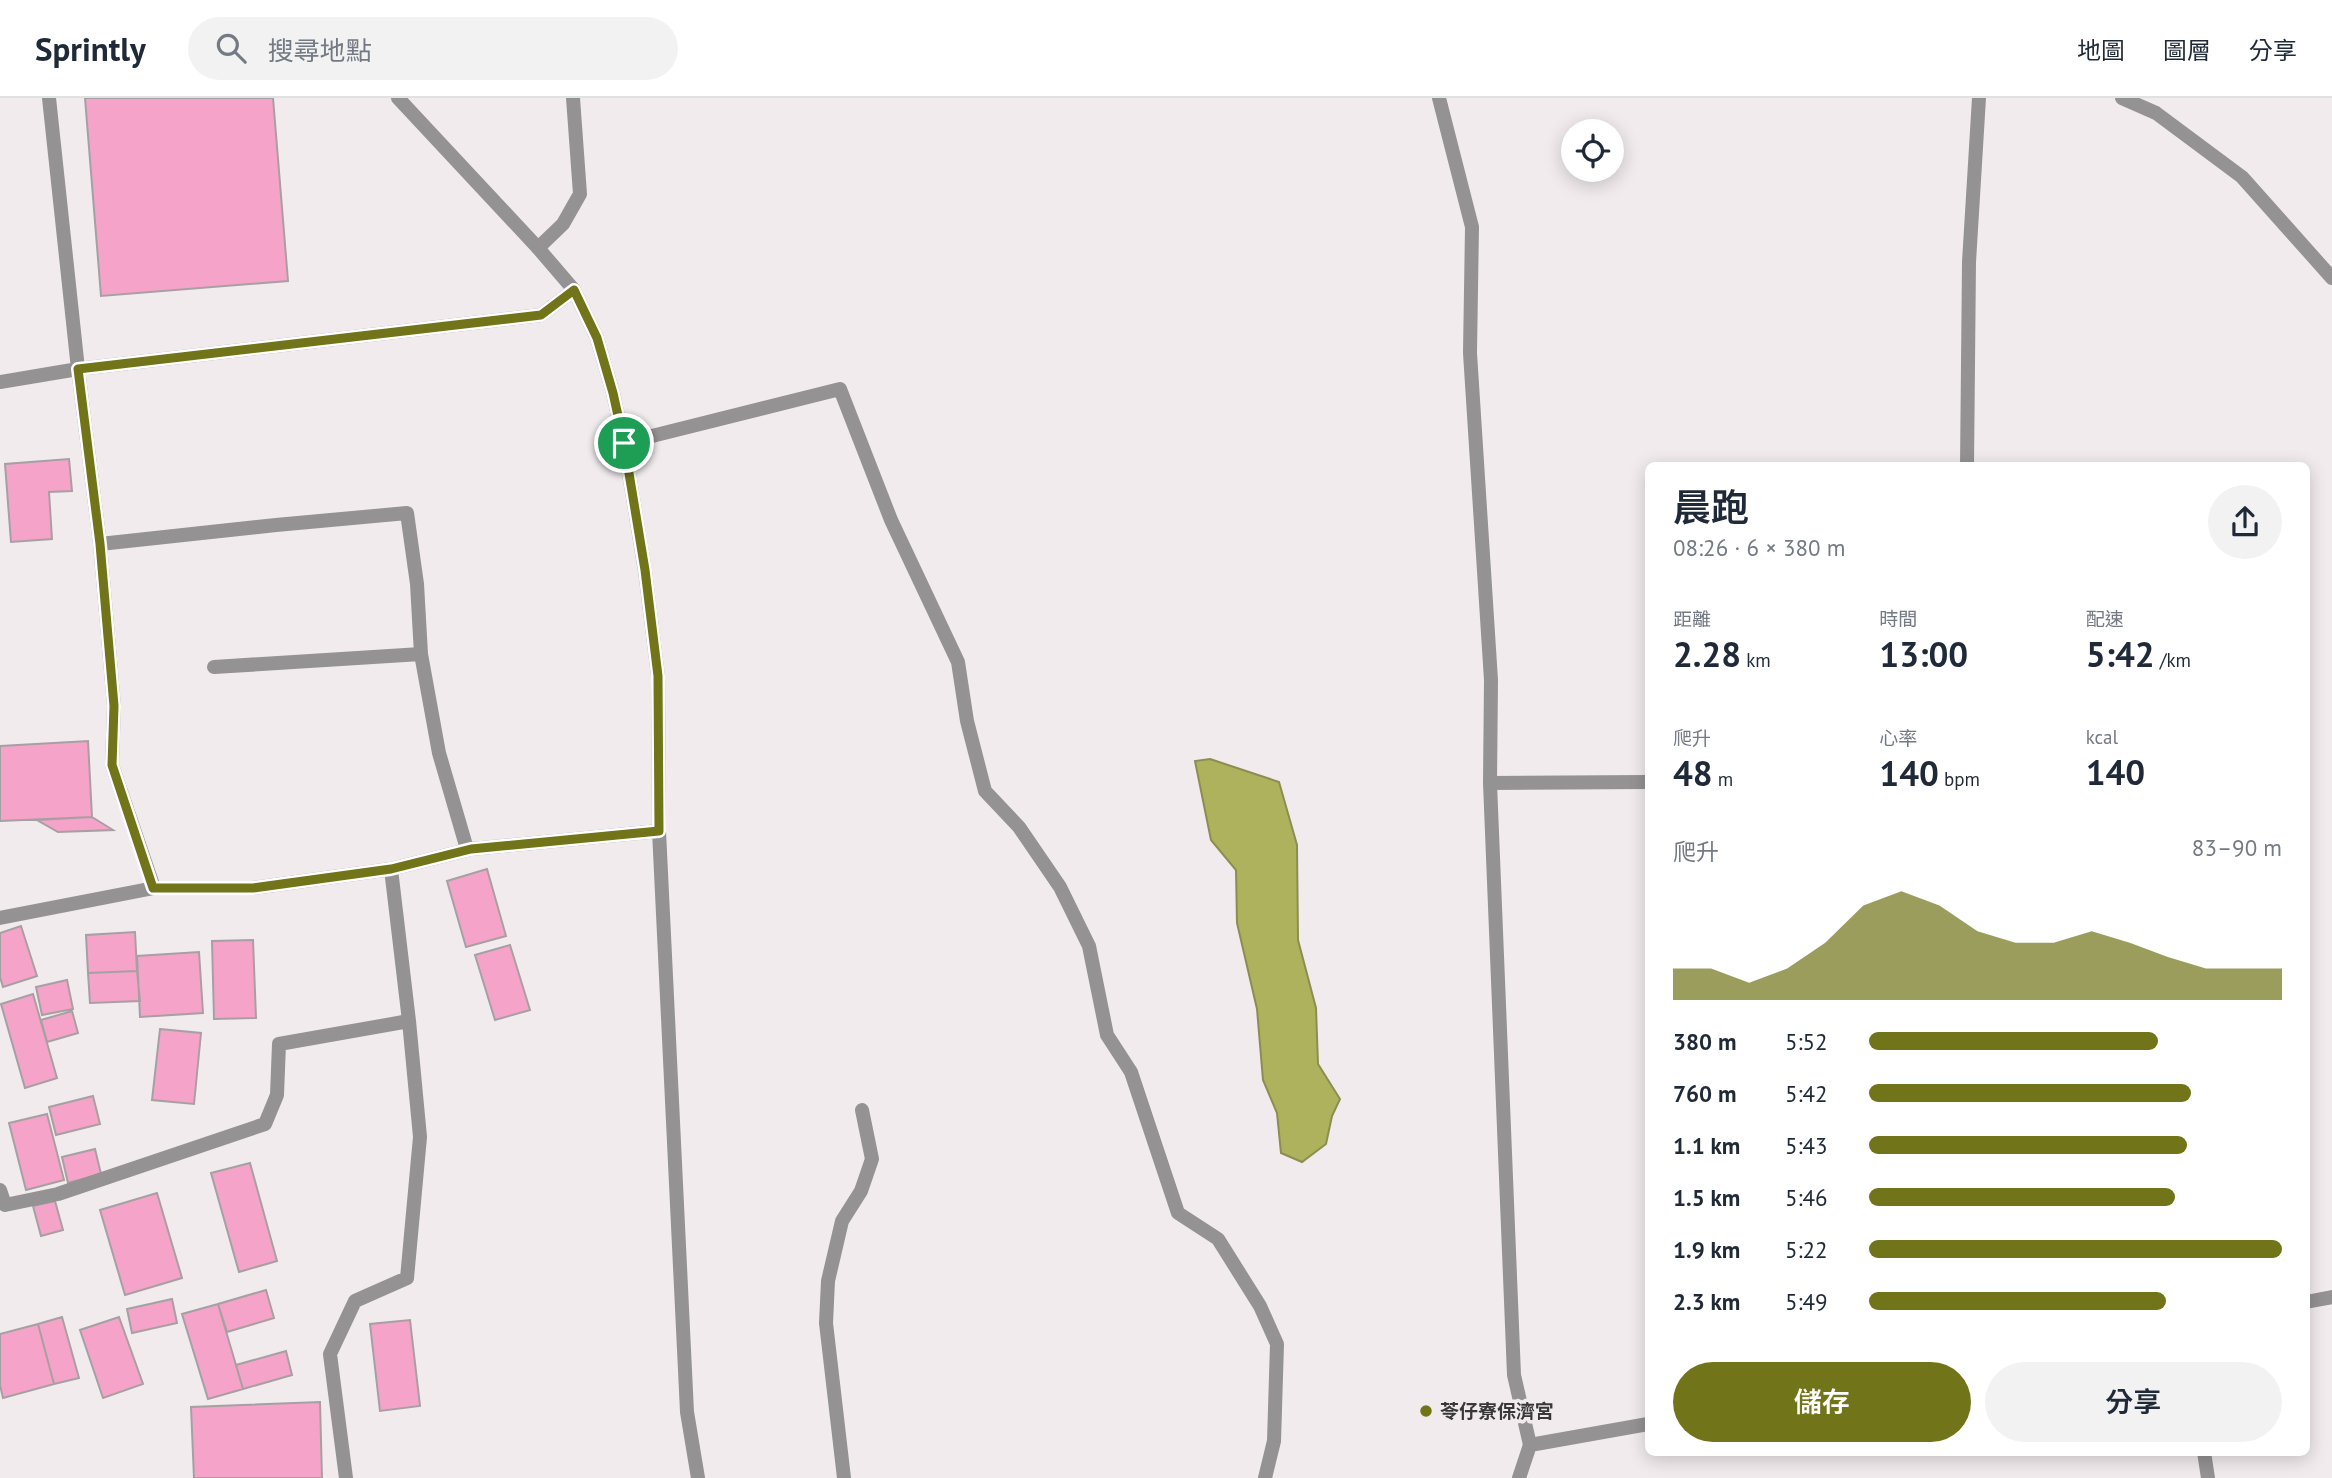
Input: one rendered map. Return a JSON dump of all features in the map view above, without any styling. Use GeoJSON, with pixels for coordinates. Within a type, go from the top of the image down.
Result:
{"type":"FeatureCollection","features":[{"type":"Feature","properties":{"kind":"street"},"geometry":{"type":"LineString","coordinates":[[49,98],[100,544],[114,706],[112,765],[153,888]]}},
{"type":"Feature","properties":{"kind":"street"},"geometry":{"type":"LineString","coordinates":[[398,98],[538,247],[574,290],[597,338],[624,443],[645,570],[658,676],[659,831],[687,1412],[698,1478]]}},
{"type":"Feature","properties":{"kind":"street"},"geometry":{"type":"LineString","coordinates":[[538,247],[563,224],[580,194],[573,98]]}},
{"type":"Feature","properties":{"kind":"street"},"geometry":{"type":"LineString","coordinates":[[1439,98],[1472,227],[1469,353],[1491,680],[1490,783],[1514,1374],[1530,1445],[1519,1478]]}},
{"type":"Feature","properties":{"kind":"street"},"geometry":{"type":"LineString","coordinates":[[1967,462],[1969,262],[1979,98]]}},
{"type":"Feature","properties":{"kind":"street"},"geometry":{"type":"LineString","coordinates":[[2122,98],[2156,113],[2242,177],[2332,278]]}},
{"type":"Feature","properties":{"kind":"street"},"geometry":{"type":"LineString","coordinates":[[0,382],[78,369],[541,315],[574,290]]}},
{"type":"Feature","properties":{"kind":"street"},"geometry":{"type":"LineString","coordinates":[[624,443],[840,389],[891,520],[958,662],[967,721],[985,792],[1019,827],[1060,887],[1089,946],[1107,1035],[1131,1072],[1178,1213],[1218,1239],[1260,1306],[1277,1344],[1274,1441],[1265,1478]]}},
{"type":"Feature","properties":{"kind":"street"},"geometry":{"type":"LineString","coordinates":[[100,544],[276,524],[407,513],[417,584],[421,654],[439,753],[467,849],[471,849]]}},
{"type":"Feature","properties":{"kind":"street"},"geometry":{"type":"LineString","coordinates":[[214,667],[421,654]]}},
{"type":"Feature","properties":{"kind":"street"},"geometry":{"type":"LineString","coordinates":[[1490,783],[1645,782]]}},
{"type":"Feature","properties":{"kind":"street"},"geometry":{"type":"LineString","coordinates":[[0,918],[153,888],[253,888],[391,869],[471,849],[659,831]]}},
{"type":"Feature","properties":{"kind":"street"},"geometry":{"type":"LineString","coordinates":[[345,1478],[330,1354],[355,1301],[407,1278],[420,1138],[391,869]]}},
{"type":"Feature","properties":{"kind":"street"},"geometry":{"type":"LineString","coordinates":[[0,1190],[5,1205],[58,1194],[265,1124],[277,1095],[279,1044],[409,1021]]}},
{"type":"Feature","properties":{"kind":"street"},"geometry":{"type":"LineString","coordinates":[[844,1478],[826,1323],[828,1281],[842,1221],[861,1191],[872,1159],[862,1110]]}},
{"type":"Feature","properties":{"kind":"street"},"geometry":{"type":"LineString","coordinates":[[2310,1301],[2332,1297]]}},
{"type":"Feature","properties":{"kind":"street"},"geometry":{"type":"LineString","coordinates":[[1530,1445],[1645,1425]]}},
{"type":"Feature","properties":{"kind":"street"},"geometry":{"type":"LineString","coordinates":[[2205,1456],[2208,1478]]}},
{"type":"Feature","properties":{"kind":"shaded area"},"geometry":{"type":"Polygon","coordinates":[[[1210,759],[1279,782],[1297,845],[1298,940],[1316,1008],[1318,1064],[1340,1099],[1332,1116],[1326,1144],[1302,1162],[1281,1153],[1277,1113],[1263,1080],[1257,1009],[1237,923],[1236,870],[1211,840],[1195,761],[1210,759]]]}},
{"type":"Feature","properties":{"kind":"building"},"geometry":{"type":"Polygon","coordinates":[[[85,98],[273,98],[288,281],[101,296],[85,98]]]}},
{"type":"Feature","properties":{"kind":"building"},"geometry":{"type":"Polygon","coordinates":[[[69,459],[72,491],[49,492],[52,539],[11,542],[5,464],[69,459]]]}},
{"type":"Feature","properties":{"kind":"building"},"geometry":{"type":"Polygon","coordinates":[[[88,741],[92,817],[0,821],[0,746],[88,741]]]}},
{"type":"Feature","properties":{"kind":"building"},"geometry":{"type":"Polygon","coordinates":[[[92,817],[113,830],[58,832],[37,820],[92,817]]]}},
{"type":"Feature","properties":{"kind":"building"},"geometry":{"type":"Polygon","coordinates":[[[487,869],[506,936],[466,947],[447,881],[487,869]]]}},
{"type":"Feature","properties":{"kind":"building"},"geometry":{"type":"Polygon","coordinates":[[[21,926],[37,976],[3,987],[0,977],[0,933],[21,926]]]}},
{"type":"Feature","properties":{"kind":"building"},"geometry":{"type":"Polygon","coordinates":[[[135,932],[137,971],[88,973],[86,935],[135,932]]]}},
{"type":"Feature","properties":{"kind":"building"},"geometry":{"type":"Polygon","coordinates":[[[253,940],[256,1018],[214,1019],[212,941],[253,940]]]}},
{"type":"Feature","properties":{"kind":"building"},"geometry":{"type":"Polygon","coordinates":[[[510,945],[530,1010],[495,1020],[475,955],[510,945]]]}},
{"type":"Feature","properties":{"kind":"building"},"geometry":{"type":"Polygon","coordinates":[[[199,952],[203,1013],[140,1017],[137,956],[199,952]]]}},
{"type":"Feature","properties":{"kind":"building"},"geometry":{"type":"Polygon","coordinates":[[[137,971],[140,1001],[90,1003],[88,973],[137,971]]]}},
{"type":"Feature","properties":{"kind":"building"},"geometry":{"type":"Polygon","coordinates":[[[67,980],[73,1009],[42,1015],[36,987],[67,980]]]}},
{"type":"Feature","properties":{"kind":"building"},"geometry":{"type":"Polygon","coordinates":[[[33,994],[57,1078],[25,1088],[1,1004],[33,994]]]}},
{"type":"Feature","properties":{"kind":"building"},"geometry":{"type":"Polygon","coordinates":[[[72,1011],[78,1033],[47,1042],[41,1020],[72,1011]]]}},
{"type":"Feature","properties":{"kind":"building"},"geometry":{"type":"Polygon","coordinates":[[[160,1029],[201,1033],[194,1104],[152,1100],[160,1029]]]}},
{"type":"Feature","properties":{"kind":"building"},"geometry":{"type":"Polygon","coordinates":[[[93,1096],[100,1124],[56,1135],[49,1107],[93,1096]]]}},
{"type":"Feature","properties":{"kind":"building"},"geometry":{"type":"Polygon","coordinates":[[[47,1114],[64,1180],[26,1190],[9,1123],[47,1114]]]}},
{"type":"Feature","properties":{"kind":"building"},"geometry":{"type":"Polygon","coordinates":[[[95,1149],[101,1174],[68,1183],[62,1157],[95,1149]]]}},
{"type":"Feature","properties":{"kind":"building"},"geometry":{"type":"Polygon","coordinates":[[[250,1163],[277,1261],[239,1272],[211,1173],[250,1163]]]}},
{"type":"Feature","properties":{"kind":"building"},"geometry":{"type":"Polygon","coordinates":[[[157,1193],[182,1278],[125,1295],[100,1210],[157,1193]]]}},
{"type":"Feature","properties":{"kind":"building"},"geometry":{"type":"Polygon","coordinates":[[[55,1201],[63,1230],[41,1236],[33,1206],[55,1201]]]}},
{"type":"Feature","properties":{"kind":"building"},"geometry":{"type":"Polygon","coordinates":[[[266,1290],[274,1318],[227,1332],[218,1304],[266,1290]]]}},
{"type":"Feature","properties":{"kind":"building"},"geometry":{"type":"Polygon","coordinates":[[[172,1299],[177,1323],[132,1333],[127,1309],[172,1299]]]}},
{"type":"Feature","properties":{"kind":"building"},"geometry":{"type":"Polygon","coordinates":[[[218,1304],[243,1389],[208,1399],[182,1314],[218,1304]]]}},
{"type":"Feature","properties":{"kind":"building"},"geometry":{"type":"Polygon","coordinates":[[[62,1317],[79,1378],[54,1384],[38,1324],[62,1317]]]}},
{"type":"Feature","properties":{"kind":"building"},"geometry":{"type":"Polygon","coordinates":[[[119,1317],[143,1384],[103,1398],[80,1330],[119,1317]]]}},
{"type":"Feature","properties":{"kind":"building"},"geometry":{"type":"Polygon","coordinates":[[[410,1320],[420,1406],[380,1411],[370,1324],[410,1320]]]}},
{"type":"Feature","properties":{"kind":"building"},"geometry":{"type":"Polygon","coordinates":[[[38,1324],[54,1384],[3,1398],[0,1385],[0,1334],[38,1324]]]}},
{"type":"Feature","properties":{"kind":"building"},"geometry":{"type":"Polygon","coordinates":[[[286,1351],[292,1375],[243,1389],[236,1365],[286,1351]]]}},
{"type":"Feature","properties":{"kind":"building"},"geometry":{"type":"Polygon","coordinates":[[[320,1402],[322,1478],[194,1478],[191,1407],[320,1402]]]}},
{"type":"Feature","properties":{"kind":"place","name":"苓仔寮保濟宮"},"geometry":{"type":"Point","coordinates":[1426,1411]}},
{"type":"Feature","properties":{"kind":"route"},"geometry":{"type":"LineString","coordinates":[[574,290],[597,338],[624,443],[645,570],[658,676],[659,831],[471,849],[391,869],[253,888],[153,888],[112,765],[114,706],[100,544],[78,369],[541,315],[574,290]]}}]}
